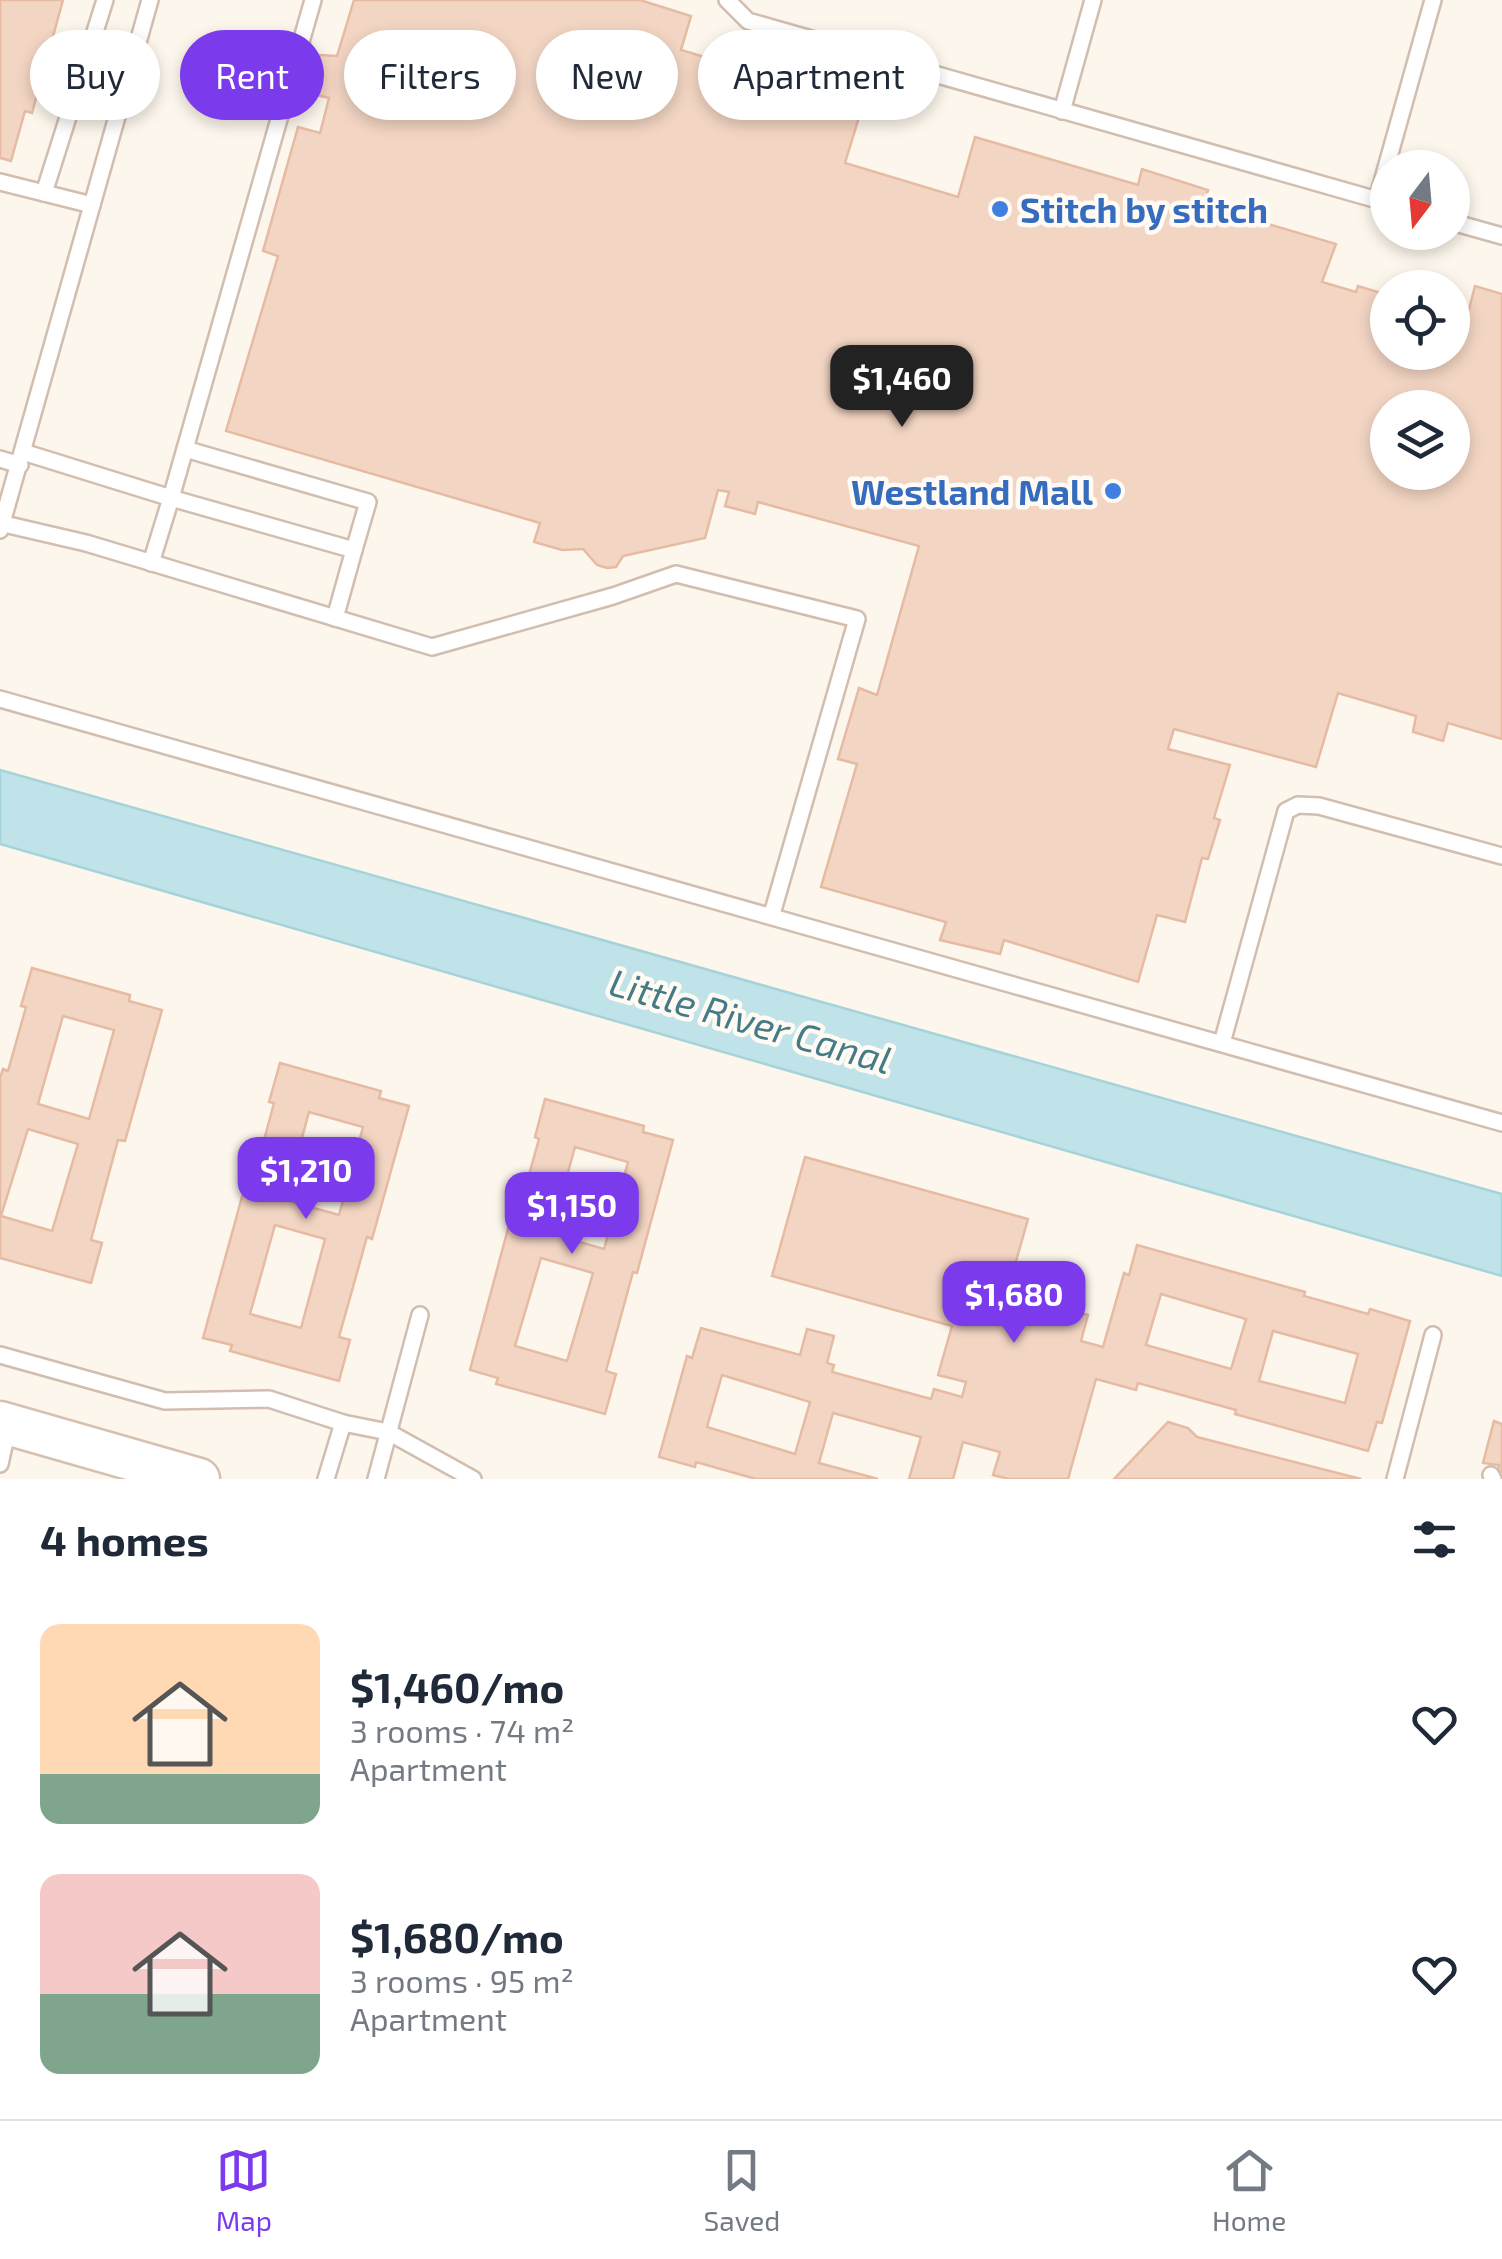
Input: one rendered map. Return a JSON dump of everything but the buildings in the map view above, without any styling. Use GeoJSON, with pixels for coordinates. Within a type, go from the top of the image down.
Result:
{"type":"FeatureCollection","features":[{"type":"Feature","properties":{"kind":"street"},"geometry":{"type":"LineString","coordinates":[[5,1423],[199,1479]]}},
{"type":"Feature","properties":{"kind":"lane"},"geometry":{"type":"LineString","coordinates":[[44,193],[105,0]]}},
{"type":"Feature","properties":{"kind":"lane"},"geometry":{"type":"LineString","coordinates":[[150,0],[1,526],[151,563],[432,647],[676,574],[857,619],[772,914]]}},
{"type":"Feature","properties":{"kind":"lane"},"geometry":{"type":"LineString","coordinates":[[151,563],[314,0]]}},
{"type":"Feature","properties":{"kind":"lane"},"geometry":{"type":"LineString","coordinates":[[727,0],[748,22],[1370,199]]}},
{"type":"Feature","properties":{"kind":"lane"},"geometry":{"type":"LineString","coordinates":[[1062,111],[1093,0]]}},
{"type":"Feature","properties":{"kind":"lane"},"geometry":{"type":"LineString","coordinates":[[1395,150],[1433,0]]}},
{"type":"Feature","properties":{"kind":"lane"},"geometry":{"type":"LineString","coordinates":[[0,182],[92,205]]}},
{"type":"Feature","properties":{"kind":"lane"},"geometry":{"type":"LineString","coordinates":[[1470,227],[1502,236]]}},
{"type":"Feature","properties":{"kind":"lane"},"geometry":{"type":"LineString","coordinates":[[185,449],[368,502],[335,618]]}},
{"type":"Feature","properties":{"kind":"lane"},"geometry":{"type":"LineString","coordinates":[[0,459],[22,459],[354,550]]}},
{"type":"Feature","properties":{"kind":"lane"},"geometry":{"type":"LineString","coordinates":[[0,698],[1502,1123]]}},
{"type":"Feature","properties":{"kind":"lane"},"geometry":{"type":"LineString","coordinates":[[1222,1043],[1286,811],[1298,805],[1319,806],[1502,856]]}},
{"type":"Feature","properties":{"kind":"lane"},"geometry":{"type":"LineString","coordinates":[[376,1479],[420,1315]]}},
{"type":"Feature","properties":{"kind":"lane"},"geometry":{"type":"LineString","coordinates":[[1395,1479],[1433,1335]]}},
{"type":"Feature","properties":{"kind":"lane"},"geometry":{"type":"LineString","coordinates":[[0,1355],[164,1401],[269,1399],[343,1423],[388,1432],[473,1479]]}},
{"type":"Feature","properties":{"kind":"lane"},"geometry":{"type":"LineString","coordinates":[[0,1464],[5,1423]]}},
{"type":"Feature","properties":{"kind":"lane"},"geometry":{"type":"LineString","coordinates":[[326,1479],[343,1423]]}},
{"type":"Feature","properties":{"kind":"water","name":"Little River Canal"},"geometry":{"type":"Polygon","coordinates":[[[0,770],[1502,1194],[1502,1276],[0,844],[0,770]]]}},
{"type":"Feature","properties":{"kind":"place","name":"Stitch by stitch"},"geometry":{"type":"Point","coordinates":[1000,209]}},
{"type":"Feature","properties":{"kind":"place","name":"Westland Mall"},"geometry":{"type":"Point","coordinates":[1113,491]}}]}
